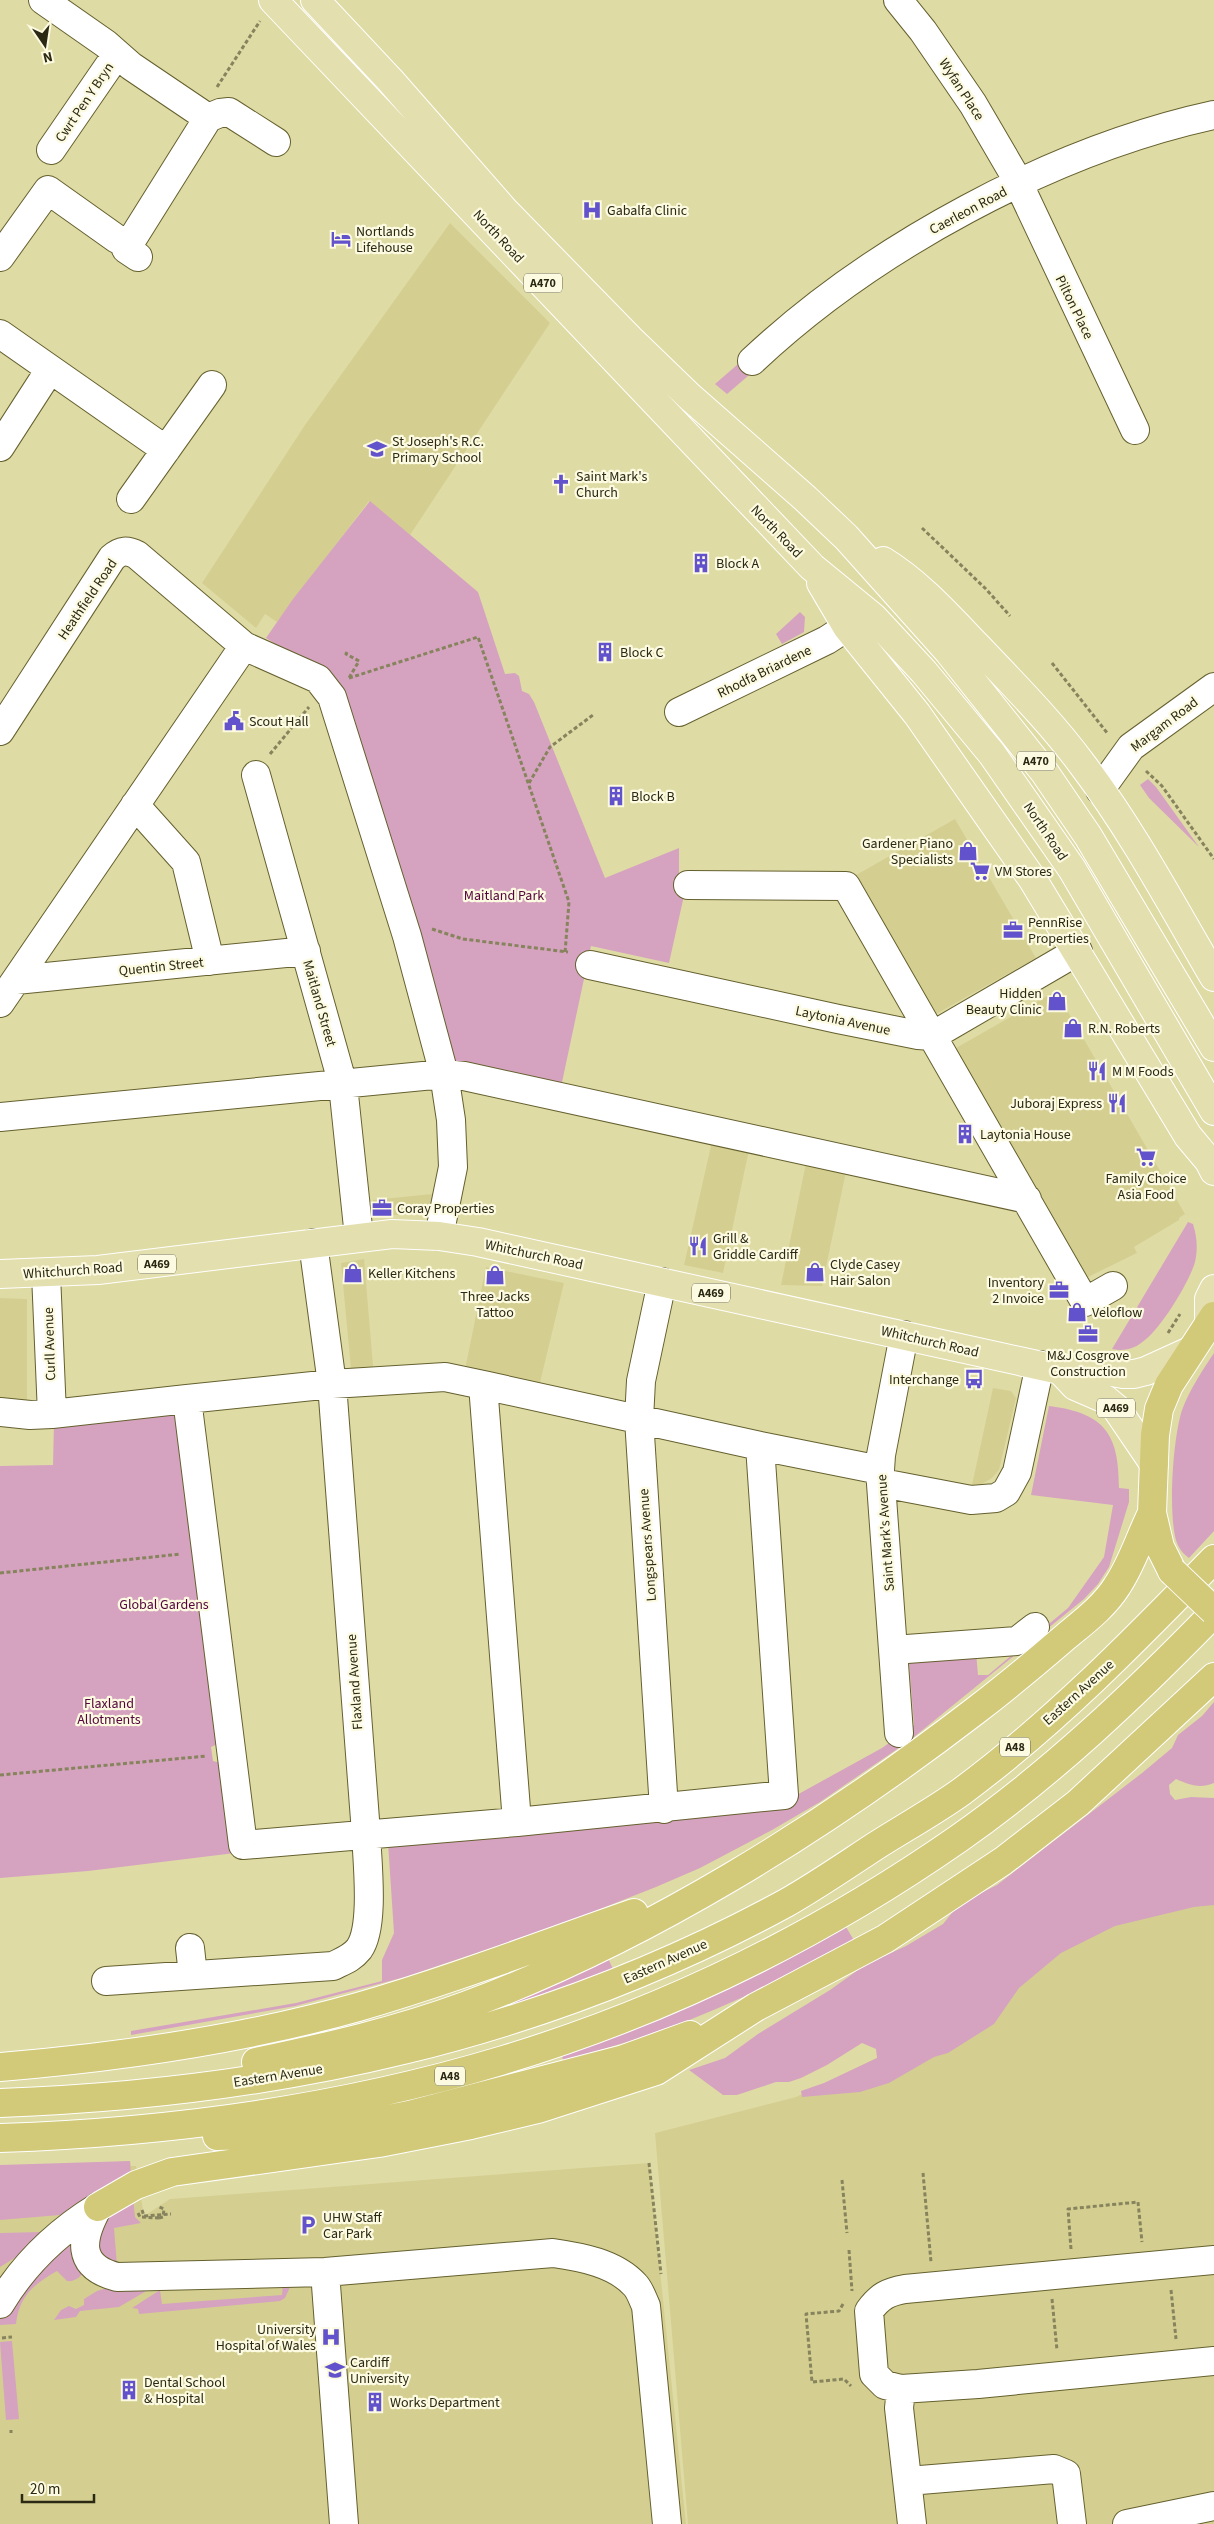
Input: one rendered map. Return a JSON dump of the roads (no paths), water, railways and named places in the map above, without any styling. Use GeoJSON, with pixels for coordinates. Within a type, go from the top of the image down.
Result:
{"type":"FeatureCollection","features":[{"type":"Feature","properties":{"kind":"highway"},"geometry":{"type":"LineString","coordinates":[[1211,1319],[1169,1385],[1159,1409],[1155,1434],[1152,1513],[1160,1547],[1172,1571],[1214,1612]]}},
{"type":"Feature","properties":{"kind":"highway"},"geometry":{"type":"LineString","coordinates":[[41,2101],[244,2065],[356,2040],[465,2006],[523,1982],[613,1940],[713,1886],[826,1818],[917,1756],[1011,1683],[1088,1618],[1117,1586],[1152,1513]]}},
{"type":"Feature","properties":{"kind":"highway","name":"Eastern Avenue"},"geometry":{"type":"LineString","coordinates":[[0,2102],[41,2101],[214,2085],[317,2070],[379,2058],[494,2027],[557,2006],[653,1968],[790,1901],[960,1792],[1063,1707],[1130,1645],[1214,1559]]}},
{"type":"Feature","properties":{"kind":"highway","name":"A48"},"geometry":{"type":"LineString","coordinates":[[0,2138],[153,2129],[238,2119],[357,2098],[503,2062],[584,2035],[648,2010],[739,1969],[831,1920],[898,1880],[961,1837],[1087,1736],[1152,1676],[1214,1612]]}},
{"type":"Feature","properties":{"kind":"highway"},"geometry":{"type":"LineString","coordinates":[[43,2136],[265,2136],[316,2133],[409,2115],[624,2059],[675,2041],[756,2007],[886,1939],[1003,1861],[1078,1803],[1211,1682]]}},
{"type":"Feature","properties":{"kind":"highway"},"geometry":{"type":"LineString","coordinates":[[0,2067],[137,2053],[293,2024],[434,1984],[713,1886]]}},
{"type":"Feature","properties":{"kind":"highway"},"geometry":{"type":"LineString","coordinates":[[98,2206],[136,2185],[172,2172],[379,2143],[499,2118],[590,2094],[656,2071],[756,2007]]}},
{"type":"Feature","properties":{"kind":"main road","name":"North Road"},"geometry":{"type":"LineString","coordinates":[[273,0],[812,568],[873,617],[924,672],[992,754],[1054,840],[1214,1111]]}},
{"type":"Feature","properties":{"kind":"main road","name":"North Road"},"geometry":{"type":"LineString","coordinates":[[315,0],[390,80],[504,210],[688,396],[806,499],[846,537],[948,651],[1045,773],[1088,836],[1214,1047]]}},
{"type":"Feature","properties":{"kind":"main road"},"geometry":{"type":"LineString","coordinates":[[846,537],[900,571],[959,627],[1055,729],[1100,790],[1214,976]]}},
{"type":"Feature","properties":{"kind":"main road"},"geometry":{"type":"LineString","coordinates":[[812,568],[847,627],[946,754],[1033,880],[1078,951],[1184,1130],[1214,1171]]}},
{"type":"Feature","properties":{"kind":"main road","name":"Whitchurch Road"},"geometry":{"type":"LineString","coordinates":[[0,1274],[46,1274],[146,1265],[392,1234],[439,1236],[478,1242],[1050,1368],[1085,1366],[1122,1374],[1134,1374],[1190,1351]]}},
{"type":"Feature","properties":{"kind":"main road"},"geometry":{"type":"LineString","coordinates":[[1211,1319],[1209,1299],[1214,1289]]}},
{"type":"Feature","properties":{"kind":"main road","name":"Whitchurch Road"},"geometry":{"type":"LineString","coordinates":[[1050,1368],[1076,1386],[1093,1392],[1116,1408],[1154,1464]]}},
{"type":"Feature","properties":{"kind":"street","name":"Cwrt Pen Y Bryn"},"geometry":{"type":"LineString","coordinates":[[43,0],[131,66],[205,116]]}},
{"type":"Feature","properties":{"kind":"street","name":"Wyfan Place"},"geometry":{"type":"LineString","coordinates":[[898,0],[923,31],[973,104],[1018,184]]}},
{"type":"Feature","properties":{"kind":"street","name":"Cwrt Pen Y Bryn"},"geometry":{"type":"LineString","coordinates":[[51,150],[117,54]]}},
{"type":"Feature","properties":{"kind":"street"},"geometry":{"type":"LineString","coordinates":[[138,257],[126,249],[205,116],[229,112],[276,142]]}},
{"type":"Feature","properties":{"kind":"street","name":"Caerleon Road"},"geometry":{"type":"LineString","coordinates":[[752,362],[776,339],[892,254],[950,218],[1076,158],[1159,129],[1214,115]]}},
{"type":"Feature","properties":{"kind":"street","name":"Pilton Place"},"geometry":{"type":"LineString","coordinates":[[1018,184],[1023,199],[1135,430]]}},
{"type":"Feature","properties":{"kind":"street"},"geometry":{"type":"LineString","coordinates":[[0,256],[48,190],[116,238]]}},
{"type":"Feature","properties":{"kind":"street"},"geometry":{"type":"LineString","coordinates":[[0,334],[49,371],[60,375],[166,450]]}},
{"type":"Feature","properties":{"kind":"street"},"geometry":{"type":"LineString","coordinates":[[0,446],[49,371]]}},
{"type":"Feature","properties":{"kind":"street"},"geometry":{"type":"LineString","coordinates":[[131,499],[212,385]]}},
{"type":"Feature","properties":{"kind":"street","name":"Heathfield Road"},"geometry":{"type":"LineString","coordinates":[[0,731],[112,558],[120,552],[129,551],[137,555],[244,646]]}},
{"type":"Feature","properties":{"kind":"street","name":"Rhodfa Briardene"},"geometry":{"type":"LineString","coordinates":[[678,711],[826,640],[847,627]]}},
{"type":"Feature","properties":{"kind":"street"},"geometry":{"type":"LineString","coordinates":[[0,1003],[244,646],[318,680],[342,684],[332,697],[394,892],[444,1074],[451,1120],[453,1167],[439,1236]]}},
{"type":"Feature","properties":{"kind":"street","name":"Margam Road"},"geometry":{"type":"LineString","coordinates":[[1100,790],[1131,747],[1214,687]]}},
{"type":"Feature","properties":{"kind":"street","name":"Maitland Street"},"geometry":{"type":"LineString","coordinates":[[262,765],[306,951],[343,1085],[359,1237]]}},
{"type":"Feature","properties":{"kind":"street"},"geometry":{"type":"LineString","coordinates":[[135,806],[186,862],[210,961]]}},
{"type":"Feature","properties":{"kind":"street"},"geometry":{"type":"LineString","coordinates":[[688,885],[846,886],[1027,1198],[1085,1302],[1113,1286]]}},
{"type":"Feature","properties":{"kind":"street"},"geometry":{"type":"LineString","coordinates":[[1188,931],[1214,947]]}},
{"type":"Feature","properties":{"kind":"street","name":"Quentin Street"},"geometry":{"type":"LineString","coordinates":[[16,980],[306,951]]}},
{"type":"Feature","properties":{"kind":"street"},"geometry":{"type":"LineString","coordinates":[[932,1036],[1078,951]]}},
{"type":"Feature","properties":{"kind":"street","name":"Laytonia Avenue"},"geometry":{"type":"LineString","coordinates":[[581,958],[838,1019],[918,1035],[932,1036]]}},
{"type":"Feature","properties":{"kind":"street"},"geometry":{"type":"LineString","coordinates":[[0,1118],[444,1074],[464,1076],[1027,1198]]}},
{"type":"Feature","properties":{"kind":"street","name":"Flaxland Avenue"},"geometry":{"type":"LineString","coordinates":[[106,1981],[333,1966],[349,1959],[365,1938],[369,1878],[366,1833],[332,1384],[313,1243]]}},
{"type":"Feature","properties":{"kind":"street","name":"Curll Avenue"},"geometry":{"type":"LineString","coordinates":[[46,1274],[52,1414]]}},
{"type":"Feature","properties":{"kind":"street","name":"Longspears Avenue"},"geometry":{"type":"LineString","coordinates":[[662,1282],[641,1381],[639,1419],[664,1809]]}},
{"type":"Feature","properties":{"kind":"street","name":"Saint Mark's Avenue"},"geometry":{"type":"LineString","coordinates":[[899,1733],[881,1455],[904,1335]]}},
{"type":"Feature","properties":{"kind":"street"},"geometry":{"type":"LineString","coordinates":[[0,1412],[30,1415],[52,1414],[332,1384],[445,1377],[760,1446],[971,1500],[996,1498],[1006,1492],[1017,1472],[1050,1368]]}},
{"type":"Feature","properties":{"kind":"street"},"geometry":{"type":"LineString","coordinates":[[484,1385],[517,1822]]}},
{"type":"Feature","properties":{"kind":"street"},"geometry":{"type":"LineString","coordinates":[[187,1399],[243,1845],[664,1809],[784,1795],[760,1446]]}},
{"type":"Feature","properties":{"kind":"street"},"geometry":{"type":"LineString","coordinates":[[893,1650],[1026,1634]]}},
{"type":"Feature","properties":{"kind":"street"},"geometry":{"type":"LineString","coordinates":[[190,1948],[193,1975]]}},
{"type":"Feature","properties":{"kind":"street"},"geometry":{"type":"LineString","coordinates":[[0,2274],[56,2237],[98,2206]]}},
{"type":"Feature","properties":{"kind":"street"},"geometry":{"type":"LineString","coordinates":[[98,2206],[89,2223],[84,2245],[90,2261],[101,2273],[117,2277],[325,2272],[554,2253],[584,2257],[618,2272],[636,2286],[646,2306],[667,2524]]}},
{"type":"Feature","properties":{"kind":"street"},"geometry":{"type":"LineString","coordinates":[[0,2304],[18,2278],[56,2237]]}},
{"type":"Feature","properties":{"kind":"street"},"geometry":{"type":"LineString","coordinates":[[1214,2260],[890,2292],[879,2297],[868,2311],[874,2374],[885,2385],[902,2389],[978,2384],[1214,2361]]}},
{"type":"Feature","properties":{"kind":"street"},"geometry":{"type":"LineString","coordinates":[[325,2272],[344,2524]]}},
{"type":"Feature","properties":{"kind":"street"},"geometry":{"type":"LineString","coordinates":[[902,2389],[899,2408],[912,2524]]}},
{"type":"Feature","properties":{"kind":"street"},"geometry":{"type":"LineString","coordinates":[[908,2481],[1054,2469],[1066,2474],[1072,2524]]}},
{"type":"Feature","properties":{"kind":"street"},"geometry":{"type":"LineString","coordinates":[[1127,2524],[1214,2506]]}},
{"type":"Feature","properties":{"kind":"place","name":"Gabalfa Clinic"},"geometry":{"type":"Point","coordinates":[592,210]}},
{"type":"Feature","properties":{"kind":"place","name":"Nortlands Lifehouse"},"geometry":{"type":"Point","coordinates":[341,239]}},
{"type":"Feature","properties":{"kind":"place","name":"St Joseph's R.C. Primary School"},"geometry":{"type":"Point","coordinates":[377,449]}},
{"type":"Feature","properties":{"kind":"place","name":"Saint Mark's Church"},"geometry":{"type":"Point","coordinates":[561,484]}},
{"type":"Feature","properties":{"kind":"place","name":"Block A"},"geometry":{"type":"Point","coordinates":[701,563]}},
{"type":"Feature","properties":{"kind":"place","name":"Block C"},"geometry":{"type":"Point","coordinates":[605,652]}},
{"type":"Feature","properties":{"kind":"place","name":"Scout Hall"},"geometry":{"type":"Point","coordinates":[234,721]}},
{"type":"Feature","properties":{"kind":"place","name":"Block B"},"geometry":{"type":"Point","coordinates":[616,796]}},
{"type":"Feature","properties":{"kind":"place","name":"Gardener Piano Specialists"},"geometry":{"type":"Point","coordinates":[968,851]}},
{"type":"Feature","properties":{"kind":"place","name":"VM Stores"},"geometry":{"type":"Point","coordinates":[980,871]}},
{"type":"Feature","properties":{"kind":"place","name":"PennRise Properties"},"geometry":{"type":"Point","coordinates":[1013,930]}},
{"type":"Feature","properties":{"kind":"place","name":"Hidden Beauty Clinic"},"geometry":{"type":"Point","coordinates":[1057,1001]}},
{"type":"Feature","properties":{"kind":"place","name":"R.N. Roberts"},"geometry":{"type":"Point","coordinates":[1073,1028]}},
{"type":"Feature","properties":{"kind":"place","name":"M M Foods"},"geometry":{"type":"Point","coordinates":[1097,1071]}},
{"type":"Feature","properties":{"kind":"place","name":"Juboraj Express"},"geometry":{"type":"Point","coordinates":[1117,1103]}},
{"type":"Feature","properties":{"kind":"place","name":"Laytonia House"},"geometry":{"type":"Point","coordinates":[965,1134]}},
{"type":"Feature","properties":{"kind":"place","name":"Family Choice Asia Food"},"geometry":{"type":"Point","coordinates":[1146,1157]}},
{"type":"Feature","properties":{"kind":"place","name":"Coray Properties"},"geometry":{"type":"Point","coordinates":[382,1208]}},
{"type":"Feature","properties":{"kind":"place","name":"Grill & Griddle Cardiff"},"geometry":{"type":"Point","coordinates":[698,1246]}},
{"type":"Feature","properties":{"kind":"place","name":"Clyde Casey Hair Salon"},"geometry":{"type":"Point","coordinates":[815,1272]}},
{"type":"Feature","properties":{"kind":"place","name":"Keller Kitchens"},"geometry":{"type":"Point","coordinates":[353,1273]}},
{"type":"Feature","properties":{"kind":"place","name":"Three Jacks Tattoo"},"geometry":{"type":"Point","coordinates":[495,1275]}},
{"type":"Feature","properties":{"kind":"place","name":"Inventory 2 Invoice"},"geometry":{"type":"Point","coordinates":[1059,1290]}},
{"type":"Feature","properties":{"kind":"place","name":"Veloflow"},"geometry":{"type":"Point","coordinates":[1077,1312]}},
{"type":"Feature","properties":{"kind":"place","name":"M&J Cosgrove Construction"},"geometry":{"type":"Point","coordinates":[1088,1334]}},
{"type":"Feature","properties":{"kind":"place","name":"Interchange"},"geometry":{"type":"Point","coordinates":[974,1379]}},
{"type":"Feature","properties":{"kind":"place","name":"UHW Staff Car Park"},"geometry":{"type":"Point","coordinates":[308,2225]}},
{"type":"Feature","properties":{"kind":"place","name":"University Hospital of Wales"},"geometry":{"type":"Point","coordinates":[331,2337]}},
{"type":"Feature","properties":{"kind":"place","name":"Cardiff University"},"geometry":{"type":"Point","coordinates":[335,2370]}},
{"type":"Feature","properties":{"kind":"place","name":"Dental School & Hospital"},"geometry":{"type":"Point","coordinates":[129,2390]}},
{"type":"Feature","properties":{"kind":"place","name":"Works Department"},"geometry":{"type":"Point","coordinates":[375,2402]}},
{"type":"Feature","properties":{"kind":"park label","name":"Maitland Park"},"geometry":{"type":"Point","coordinates":[504,895]}},
{"type":"Feature","properties":{"kind":"park label","name":"Global Gardens"},"geometry":{"type":"Point","coordinates":[164,1604]}},
{"type":"Feature","properties":{"kind":"park label","name":"Flaxland Allotments"},"geometry":{"type":"Point","coordinates":[109,1712]}}]}
